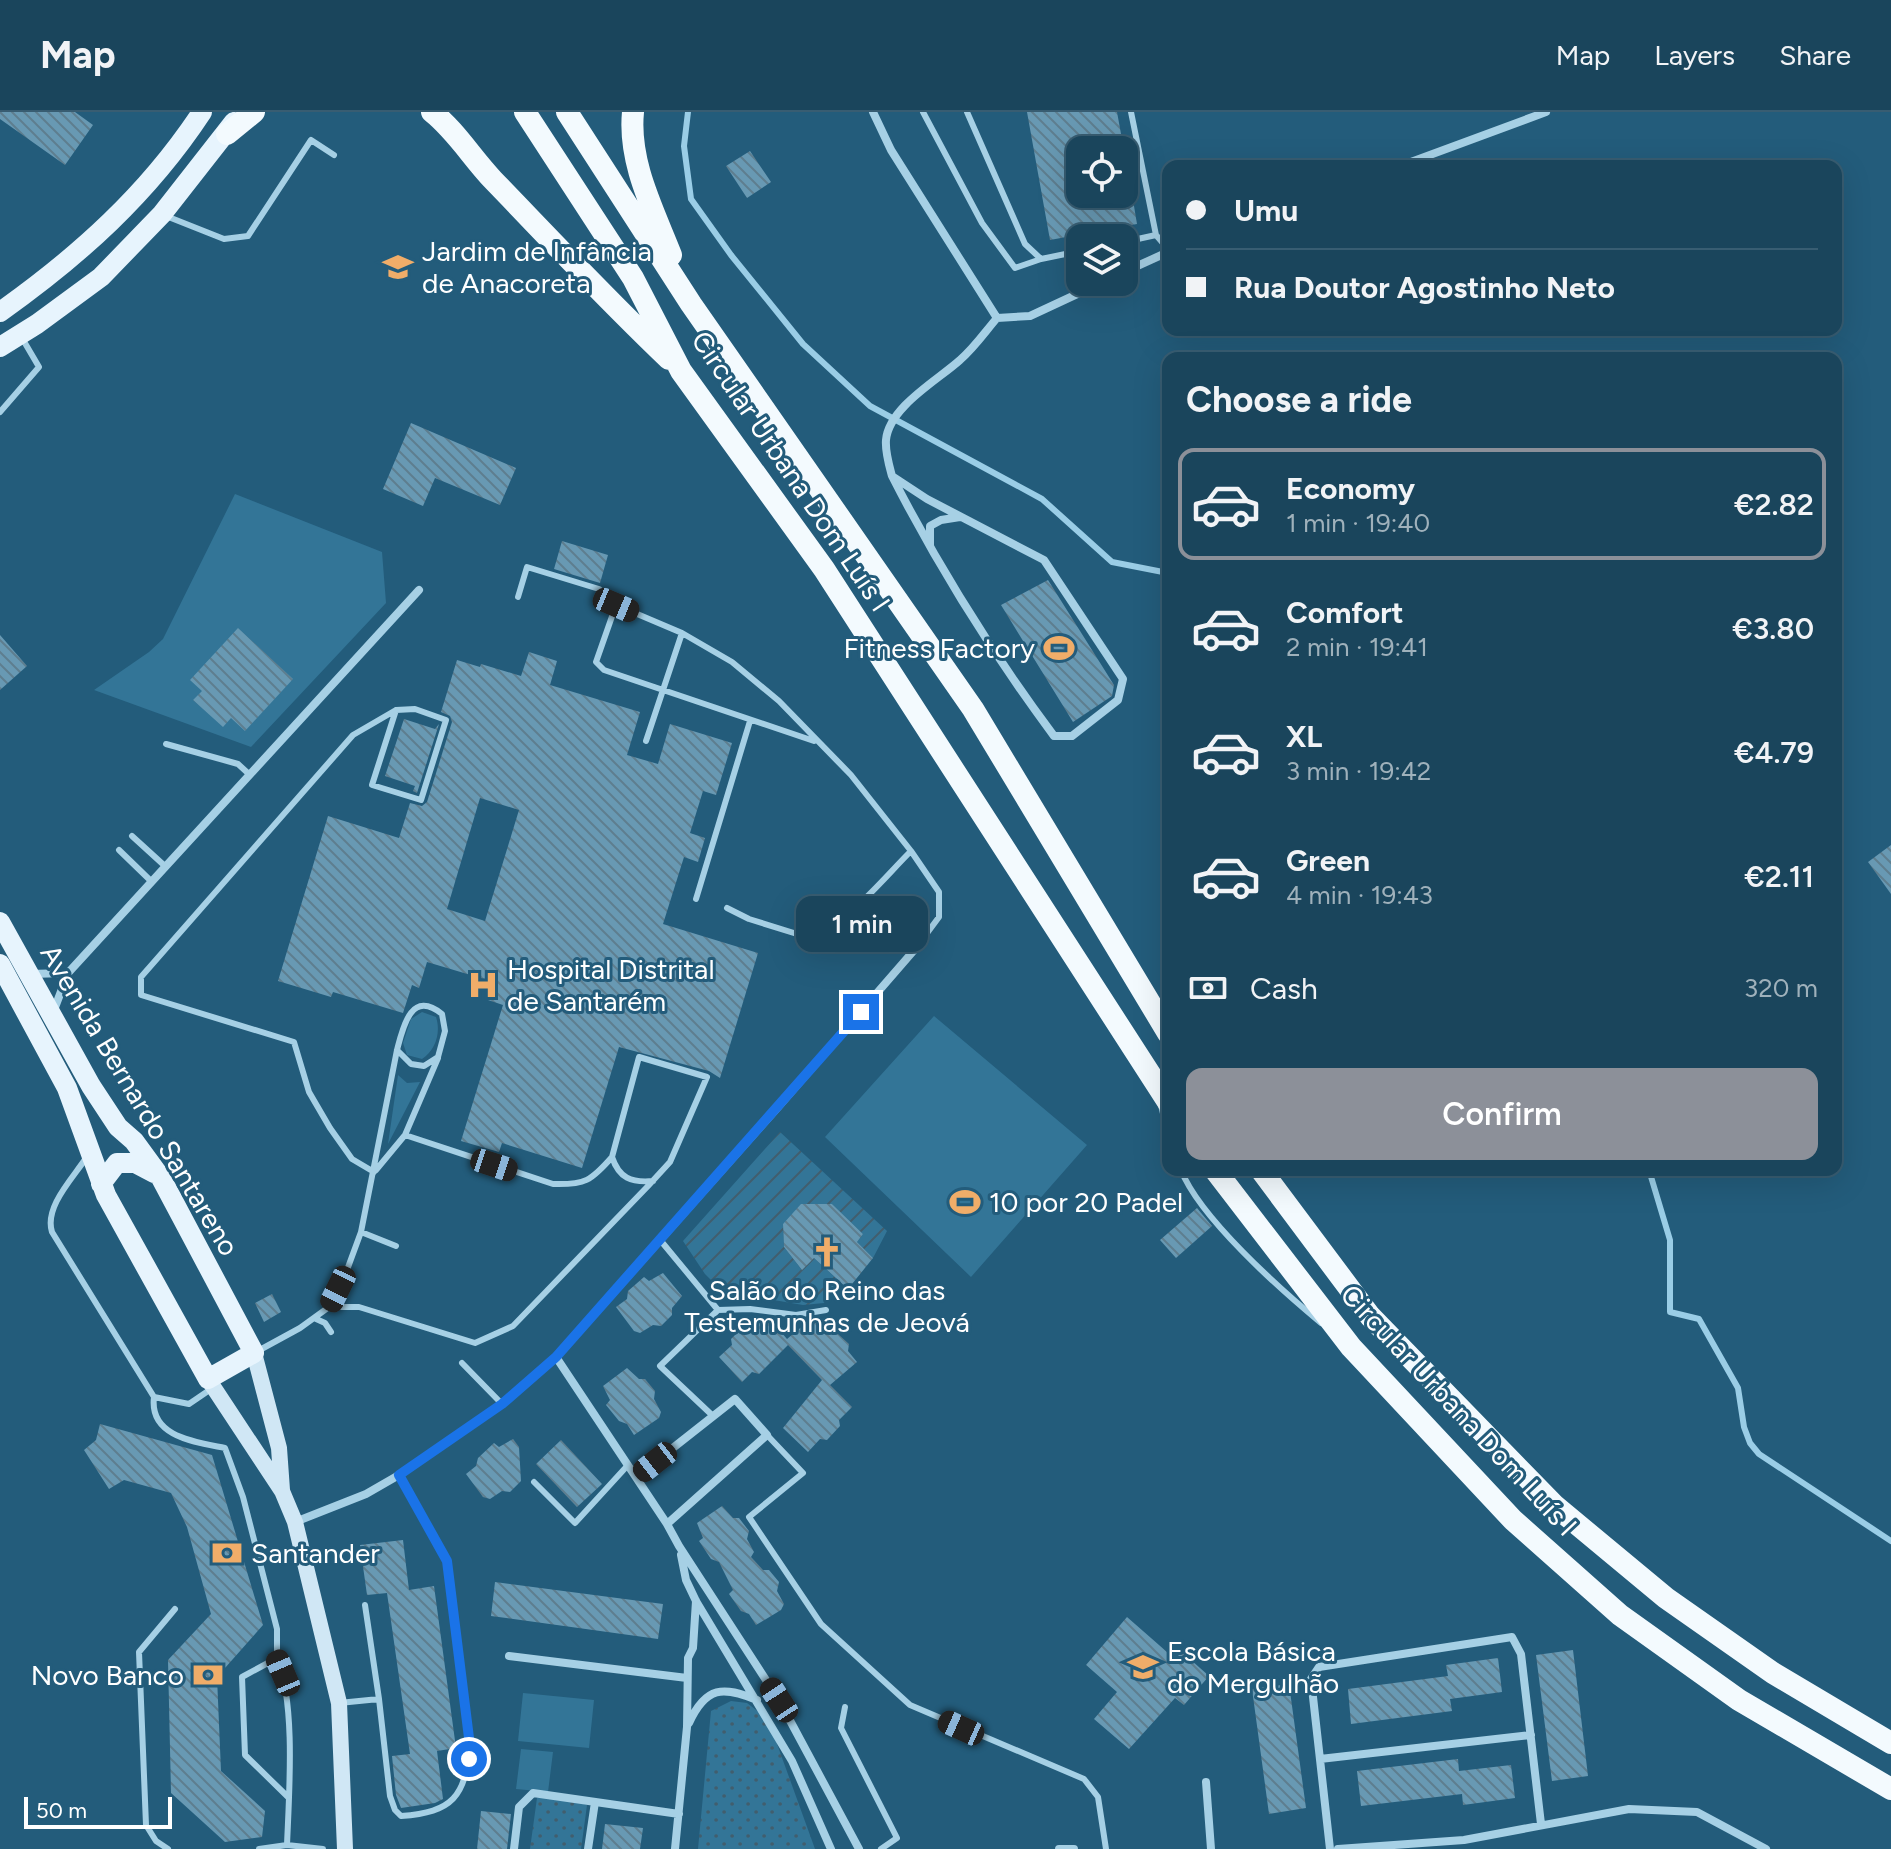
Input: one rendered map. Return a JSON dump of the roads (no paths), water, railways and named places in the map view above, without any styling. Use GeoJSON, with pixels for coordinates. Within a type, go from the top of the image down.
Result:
{"type":"FeatureCollection","features":[{"type":"Feature","properties":{"kind":"highway"},"geometry":{"type":"LineString","coordinates":[[227,134],[254,112]]}},
{"type":"Feature","properties":{"kind":"highway"},"geometry":{"type":"LineString","coordinates":[[432,112],[604,298],[681,371]]}},
{"type":"Feature","properties":{"kind":"highway","name":"Circular Urbana Dom Luís I"},"geometry":{"type":"LineString","coordinates":[[525,112],[633,278],[681,371],[824,569],[1162,1091]]}},
{"type":"Feature","properties":{"kind":"highway","name":"Circular Urbana Dom Luís I"},"geometry":{"type":"LineString","coordinates":[[567,112],[691,304],[973,709],[1162,1023]]}},
{"type":"Feature","properties":{"kind":"highway"},"geometry":{"type":"LineString","coordinates":[[633,112],[631,133],[641,180],[691,304]]}},
{"type":"Feature","properties":{"kind":"highway","name":"Circular Urbana Dom Luís I"},"geometry":{"type":"LineString","coordinates":[[1220,1176],[1351,1347],[1513,1520],[1620,1615],[1739,1700],[1891,1789]]}},
{"type":"Feature","properties":{"kind":"highway","name":"Circular Urbana Dom Luís I"},"geometry":{"type":"LineString","coordinates":[[1265,1176],[1370,1316],[1554,1505],[1666,1598],[1773,1673],[1891,1743]]}},
{"type":"Feature","properties":{"kind":"main road"},"geometry":{"type":"LineString","coordinates":[[0,312],[52,275],[101,232],[146,187],[202,112]]}},
{"type":"Feature","properties":{"kind":"main road"},"geometry":{"type":"LineString","coordinates":[[0,347],[101,277],[162,214],[227,134],[239,112]]}},
{"type":"Feature","properties":{"kind":"main road","name":"Avenida Bernardo Santareno"},"geometry":{"type":"LineString","coordinates":[[0,922],[98,1096],[118,1127],[134,1141],[161,1178],[254,1353],[279,1448],[282,1491]]}},
{"type":"Feature","properties":{"kind":"main road","name":"Avenida Bernardo Santareno"},"geometry":{"type":"LineString","coordinates":[[0,964],[67,1088],[101,1184],[211,1384],[282,1491],[295,1522],[339,1703],[345,1849]]}},
{"type":"Feature","properties":{"kind":"main road"},"geometry":{"type":"LineString","coordinates":[[101,1184],[117,1163],[143,1166],[161,1178]]}},
{"type":"Feature","properties":{"kind":"main road"},"geometry":{"type":"LineString","coordinates":[[211,1384],[254,1353]]}},
{"type":"Feature","properties":{"kind":"street"},"geometry":{"type":"LineString","coordinates":[[873,112],[891,150],[997,318]]}},
{"type":"Feature","properties":{"kind":"street"},"geometry":{"type":"LineString","coordinates":[[1416,160],[1546,112]]}},
{"type":"Feature","properties":{"kind":"street"},"geometry":{"type":"LineString","coordinates":[[1138,265],[1162,253]]}},
{"type":"Feature","properties":{"kind":"street"},"geometry":{"type":"LineString","coordinates":[[892,476],[961,517],[1044,560],[1123,679],[1118,700],[1072,736],[1054,736],[1016,684],[930,547],[892,476],[887,458],[886,438],[895,418],[928,385],[961,359],[997,318],[1030,316],[1073,296]]}},
{"type":"Feature","properties":{"kind":"street"},"geometry":{"type":"LineString","coordinates":[[930,547],[930,526],[941,520],[961,517]]}},
{"type":"Feature","properties":{"kind":"street"},"geometry":{"type":"LineString","coordinates":[[52,1015],[68,973],[419,590]]}},
{"type":"Feature","properties":{"kind":"street"},"geometry":{"type":"LineString","coordinates":[[295,1522],[366,1494],[399,1475],[502,1404],[556,1357],[916,948]]}},
{"type":"Feature","properties":{"kind":"street"},"geometry":{"type":"LineString","coordinates":[[29,974],[68,973]]}},
{"type":"Feature","properties":{"kind":"street"},"geometry":{"type":"LineString","coordinates":[[556,1357],[779,1700],[859,1849]]}},
{"type":"Feature","properties":{"kind":"street"},"geometry":{"type":"LineString","coordinates":[[636,1477],[735,1399],[767,1435],[667,1524]]}},
{"type":"Feature","properties":{"kind":"street"},"geometry":{"type":"LineString","coordinates":[[679,1546],[686,1580],[696,1601],[792,1761],[831,1849]]}},
{"type":"Feature","properties":{"kind":"street"},"geometry":{"type":"LineString","coordinates":[[675,1849],[687,1727],[688,1658],[693,1648],[696,1601]]}},
{"type":"Feature","properties":{"kind":"street"},"geometry":{"type":"LineString","coordinates":[[1330,1849],[1311,1679],[1319,1667],[1512,1637],[1521,1654],[1541,1824]]}},
{"type":"Feature","properties":{"kind":"street"},"geometry":{"type":"LineString","coordinates":[[509,1656],[687,1678]]}},
{"type":"Feature","properties":{"kind":"street"},"geometry":{"type":"LineString","coordinates":[[687,1727],[701,1701],[719,1690],[729,1690],[757,1700]]}},
{"type":"Feature","properties":{"kind":"street"},"geometry":{"type":"LineString","coordinates":[[1320,1759],[1531,1735]]}},
{"type":"Feature","properties":{"kind":"street"},"geometry":{"type":"LineString","coordinates":[[1206,1782],[1211,1849]]}},
{"type":"Feature","properties":{"kind":"street"},"geometry":{"type":"LineString","coordinates":[[514,1849],[519,1807],[533,1793],[679,1814]]}},
{"type":"Feature","properties":{"kind":"street"},"geometry":{"type":"LineString","coordinates":[[588,1849],[595,1802]]}},
{"type":"Feature","properties":{"kind":"street"},"geometry":{"type":"LineString","coordinates":[[1338,1849],[1464,1844],[1541,1824],[1629,1809],[1697,1812],[1766,1849]]}},
{"type":"Feature","properties":{"kind":"street"},"geometry":{"type":"LineString","coordinates":[[1059,1849],[1074,1849]]}},
{"type":"Feature","properties":{"kind":"lane"},"geometry":{"type":"LineString","coordinates":[[923,112],[982,223],[1015,268],[1066,254]]}},
{"type":"Feature","properties":{"kind":"lane"},"geometry":{"type":"LineString","coordinates":[[967,112],[1025,244],[1041,259]]}},
{"type":"Feature","properties":{"kind":"lane"},"geometry":{"type":"LineString","coordinates":[[1131,112],[1156,235],[1162,242]]}},
{"type":"Feature","properties":{"kind":"lane"},"geometry":{"type":"LineString","coordinates":[[162,214],[224,239],[248,236],[311,140],[334,155]]}},
{"type":"Feature","properties":{"kind":"lane"},"geometry":{"type":"LineString","coordinates":[[1138,239],[1156,235]]}},
{"type":"Feature","properties":{"kind":"lane"},"geometry":{"type":"LineString","coordinates":[[0,412],[39,367],[20,335]]}},
{"type":"Feature","properties":{"kind":"lane"},"geometry":{"type":"LineString","coordinates":[[518,597],[527,567],[599,589],[616,605],[682,633],[732,662],[779,701],[851,775],[939,892],[939,917],[916,948]]}},
{"type":"Feature","properties":{"kind":"lane"},"geometry":{"type":"LineString","coordinates":[[616,605],[596,662],[604,670],[661,692],[818,742]]}},
{"type":"Feature","properties":{"kind":"lane"},"geometry":{"type":"LineString","coordinates":[[646,741],[682,633]]}},
{"type":"Feature","properties":{"kind":"lane"},"geometry":{"type":"LineString","coordinates":[[374,1172],[352,1159],[330,1128],[309,1092],[294,1042],[141,995],[141,977],[353,735],[396,710],[415,709],[446,720],[421,800],[372,785],[396,710]]}},
{"type":"Feature","properties":{"kind":"lane"},"geometry":{"type":"LineString","coordinates":[[696,899],[750,721]]}},
{"type":"Feature","properties":{"kind":"lane"},"geometry":{"type":"LineString","coordinates":[[166,744],[238,764],[250,775]]}},
{"type":"Feature","properties":{"kind":"lane"},"geometry":{"type":"LineString","coordinates":[[132,836],[166,867]]}},
{"type":"Feature","properties":{"kind":"lane"},"geometry":{"type":"LineString","coordinates":[[119,850],[152,882]]}},
{"type":"Feature","properties":{"kind":"lane"},"geometry":{"type":"LineString","coordinates":[[727,908],[749,919],[810,938],[839,921],[911,851]]}},
{"type":"Feature","properties":{"kind":"lane"},"geometry":{"type":"LineString","coordinates":[[254,1353],[329,1307],[361,1232],[397,1050],[409,1012],[425,1005],[435,1008],[445,1020],[438,1057],[405,1135],[374,1172]]}},
{"type":"Feature","properties":{"kind":"lane"},"geometry":{"type":"LineString","coordinates":[[397,1050],[411,1064],[424,1066],[438,1057]]}},
{"type":"Feature","properties":{"kind":"lane"},"geometry":{"type":"LineString","coordinates":[[329,1307],[359,1307],[475,1343],[513,1326],[670,1162],[707,1077],[639,1057],[612,1157],[579,1185],[553,1184],[405,1135]]}},
{"type":"Feature","properties":{"kind":"lane"},"geometry":{"type":"LineString","coordinates":[[1157,1082],[1162,1106]]}},
{"type":"Feature","properties":{"kind":"lane"},"geometry":{"type":"LineString","coordinates":[[91,1152],[56,1202],[50,1225],[154,1397],[152,1408],[156,1420],[167,1431],[181,1437],[225,1448],[243,1497],[277,1629],[277,1658],[287,1695],[287,1845]]}},
{"type":"Feature","properties":{"kind":"lane"},"geometry":{"type":"LineString","coordinates":[[612,1157],[616,1171],[627,1179],[653,1181]]}},
{"type":"Feature","properties":{"kind":"lane"},"geometry":{"type":"LineString","coordinates":[[1185,1176],[1215,1222],[1286,1294],[1351,1347]]}},
{"type":"Feature","properties":{"kind":"lane"},"geometry":{"type":"LineString","coordinates":[[361,1232],[396,1246]]}},
{"type":"Feature","properties":{"kind":"lane"},"geometry":{"type":"LineString","coordinates":[[661,1241],[718,1310]]}},
{"type":"Feature","properties":{"kind":"lane"},"geometry":{"type":"LineString","coordinates":[[713,1416],[660,1366],[718,1310],[750,1309],[796,1315],[826,1310]]}},
{"type":"Feature","properties":{"kind":"lane"},"geometry":{"type":"LineString","coordinates":[[314,1318],[325,1323],[331,1332]]}},
{"type":"Feature","properties":{"kind":"lane"},"geometry":{"type":"LineString","coordinates":[[462,1363],[502,1404]]}},
{"type":"Feature","properties":{"kind":"lane"},"geometry":{"type":"LineString","coordinates":[[154,1397],[189,1404],[211,1384]]}},
{"type":"Feature","properties":{"kind":"lane"},"geometry":{"type":"LineString","coordinates":[[767,1435],[803,1473],[749,1517],[821,1624],[910,1705],[1084,1779],[1098,1797],[1106,1849]]}},
{"type":"Feature","properties":{"kind":"lane"},"geometry":{"type":"LineString","coordinates":[[534,1482],[575,1523],[628,1465]]}},
{"type":"Feature","properties":{"kind":"lane"},"geometry":{"type":"LineString","coordinates":[[365,1605],[390,1796],[395,1810],[401,1816],[419,1814],[449,1804],[457,1796],[466,1776],[470,1746],[447,1561],[399,1475]]}},
{"type":"Feature","properties":{"kind":"lane"},"geometry":{"type":"LineString","coordinates":[[168,1849],[156,1841],[146,1825],[139,1652],[175,1609]]}},
{"type":"Feature","properties":{"kind":"lane"},"geometry":{"type":"LineString","coordinates":[[277,1658],[242,1677],[242,1732],[245,1755],[288,1797]]}},
{"type":"Feature","properties":{"kind":"lane"},"geometry":{"type":"LineString","coordinates":[[339,1703],[379,1699]]}},
{"type":"Feature","properties":{"kind":"lane"},"geometry":{"type":"LineString","coordinates":[[845,1707],[841,1728],[897,1838],[881,1849]]}},
{"type":"Feature","properties":{"kind":"lane"},"geometry":{"type":"LineString","coordinates":[[259,1849],[287,1845],[323,1849]]}},
{"type":"Feature","properties":{"kind":"waterway"},"geometry":{"type":"LineString","coordinates":[[688,112],[684,146],[691,199],[731,255],[803,344],[870,406],[1042,499],[1112,562],[1162,572]]}},
{"type":"Feature","properties":{"kind":"waterway"},"geometry":{"type":"LineString","coordinates":[[1651,1176],[1670,1240],[1670,1312],[1699,1319],[1738,1388],[1744,1427],[1750,1443],[1759,1454],[1891,1541]]}},
{"type":"Feature","properties":{"kind":"place","name":"Jardim de Infância de Anacoreta"},"geometry":{"type":"Point","coordinates":[398,267]}},
{"type":"Feature","properties":{"kind":"place","name":"Fitness Factory"},"geometry":{"type":"Point","coordinates":[1059,648]}},
{"type":"Feature","properties":{"kind":"place","name":"Hospital Distrital de Santarém"},"geometry":{"type":"Point","coordinates":[483,985]}},
{"type":"Feature","properties":{"kind":"place","name":"10 por 20 Padel"},"geometry":{"type":"Point","coordinates":[965,1202]}},
{"type":"Feature","properties":{"kind":"place","name":"Salão do Reino das Testemunhas de Jeová"},"geometry":{"type":"Point","coordinates":[827,1252]}},
{"type":"Feature","properties":{"kind":"place","name":"Santander"},"geometry":{"type":"Point","coordinates":[227,1553]}},
{"type":"Feature","properties":{"kind":"place","name":"Escola Básica do Mergulhão"},"geometry":{"type":"Point","coordinates":[1143,1667]}},
{"type":"Feature","properties":{"kind":"place","name":"Novo Banco"},"geometry":{"type":"Point","coordinates":[208,1675]}}]}
